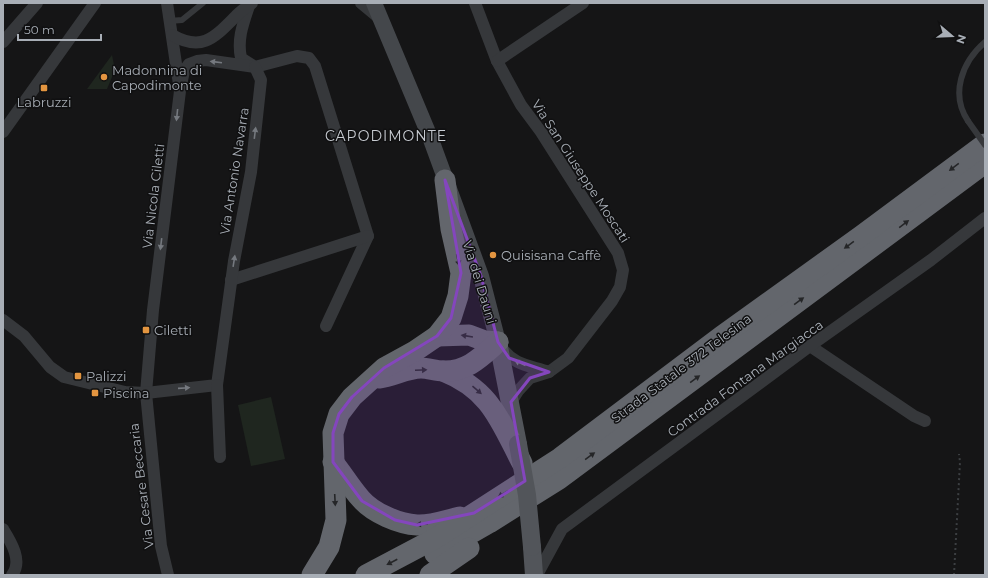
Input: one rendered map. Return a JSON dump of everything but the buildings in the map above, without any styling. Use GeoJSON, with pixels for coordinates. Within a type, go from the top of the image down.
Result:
{"type":"FeatureCollection","features":[{"type":"Feature","properties":{"kind":"highway","name":"Strada Statale 372 Telesina"},"geometry":{"type":"LineString","coordinates":[[398,575],[481,518],[722,336],[985,144]]}},
{"type":"Feature","properties":{"kind":"highway","name":"Strada Statale 372 Telesina"},"geometry":{"type":"LineString","coordinates":[[366,575],[436,538],[481,518],[559,479],[985,163]]}},
{"type":"Feature","properties":{"kind":"highway"},"geometry":{"type":"LineString","coordinates":[[312,575],[329,547],[336,520],[333,433],[339,414],[352,397],[384,368],[415,351],[437,336],[450,318],[458,296],[461,273],[451,230],[444,180]]}},
{"type":"Feature","properties":{"kind":"highway"},"geometry":{"type":"LineString","coordinates":[[437,336],[468,335],[485,341],[498,342]]}},
{"type":"Feature","properties":{"kind":"highway"},"geometry":{"type":"LineString","coordinates":[[371,380],[420,368],[443,371],[459,370],[468,367],[498,342]]}},
{"type":"Feature","properties":{"kind":"highway"},"geometry":{"type":"LineString","coordinates":[[443,371],[466,382],[486,399],[520,454]]}},
{"type":"Feature","properties":{"kind":"highway"},"geometry":{"type":"LineString","coordinates":[[333,462],[362,501],[395,520],[417,525],[481,518],[475,544],[430,575]]}},
{"type":"Feature","properties":{"kind":"main road","name":"Via dei Dauni"},"geometry":{"type":"LineString","coordinates":[[374,3],[430,137],[444,180],[481,276],[498,342],[511,402],[520,454],[536,575]]}},
{"type":"Feature","properties":{"kind":"street"},"geometry":{"type":"LineString","coordinates":[[3,42],[37,3]]}},
{"type":"Feature","properties":{"kind":"street"},"geometry":{"type":"LineString","coordinates":[[3,132],[95,3]]}},
{"type":"Feature","properties":{"kind":"street","name":"Via Nicola Ciletti"},"geometry":{"type":"LineString","coordinates":[[146,392],[153,310],[180,91],[167,3]]}},
{"type":"Feature","properties":{"kind":"street"},"geometry":{"type":"LineString","coordinates":[[361,3],[380,19]]}},
{"type":"Feature","properties":{"kind":"street","name":"Via San Giuseppe Moscati"},"geometry":{"type":"LineString","coordinates":[[475,3],[497,61],[521,105],[541,132],[618,253],[623,270],[620,287],[612,301],[568,358],[549,372],[530,378],[518,390],[511,402]]}},
{"type":"Feature","properties":{"kind":"street"},"geometry":{"type":"LineString","coordinates":[[497,61],[583,3]]}},
{"type":"Feature","properties":{"kind":"street"},"geometry":{"type":"LineString","coordinates":[[172,35],[191,43],[198,43],[208,40],[216,36],[236,15],[251,4]]}},
{"type":"Feature","properties":{"kind":"street"},"geometry":{"type":"LineString","coordinates":[[251,4],[240,32],[239,47],[241,58],[255,67]]}},
{"type":"Feature","properties":{"kind":"street"},"geometry":{"type":"LineString","coordinates":[[180,91],[184,71],[189,64],[197,61],[206,60],[255,67],[297,56],[309,58],[315,66],[368,236],[326,326]]}},
{"type":"Feature","properties":{"kind":"street","name":"Via Antonio Navarra"},"geometry":{"type":"LineString","coordinates":[[220,458],[217,385],[232,280],[251,172],[261,80],[255,67]]}},
{"type":"Feature","properties":{"kind":"street","name":"Contrada Fontana Margiacca"},"geometry":{"type":"LineString","coordinates":[[536,575],[562,529],[810,346],[931,260],[985,218]]}},
{"type":"Feature","properties":{"kind":"street"},"geometry":{"type":"LineString","coordinates":[[232,280],[368,236]]}},
{"type":"Feature","properties":{"kind":"street"},"geometry":{"type":"LineString","coordinates":[[3,320],[24,336],[50,367],[64,377],[125,392],[146,392],[170,388],[217,385]]}},
{"type":"Feature","properties":{"kind":"street"},"geometry":{"type":"LineString","coordinates":[[498,342],[509,358],[524,365],[549,372]]}},
{"type":"Feature","properties":{"kind":"street"},"geometry":{"type":"LineString","coordinates":[[810,346],[914,416],[925,421]]}},
{"type":"Feature","properties":{"kind":"street","name":"Via Cesare Beccaria"},"geometry":{"type":"LineString","coordinates":[[146,392],[161,546],[168,575]]}},
{"type":"Feature","properties":{"kind":"street"},"geometry":{"type":"LineString","coordinates":[[3,529],[11,543],[16,559],[12,575]]}},
{"type":"Feature","properties":{"kind":"lane"},"geometry":{"type":"LineString","coordinates":[[169,22],[182,20],[203,3]]}},
{"type":"Feature","properties":{"kind":"lane"},"geometry":{"type":"LineString","coordinates":[[985,42],[967,64],[959,85],[959,100],[963,114],[985,144]]}},
{"type":"Feature","properties":{"kind":"path"},"geometry":{"type":"LineString","coordinates":[[954,575],[960,462],[959,454]]}},
{"type":"Feature","properties":{"kind":"highlighted area"},"geometry":{"type":"Polygon","coordinates":[[[445,180],[481,276],[498,342],[509,358],[549,372],[530,378],[511,402],[525,481],[474,513],[417,525],[395,520],[362,501],[333,462],[333,433],[339,414],[352,397],[384,368],[437,336],[451,318],[461,273],[445,180]]]}},
{"type":"Feature","properties":{"kind":"shaded area"},"geometry":{"type":"Polygon","coordinates":[[[112,55],[115,70],[107,89],[87,89],[112,55]]]}},
{"type":"Feature","properties":{"kind":"shaded area"},"geometry":{"type":"Polygon","coordinates":[[[271,397],[285,459],[251,466],[238,405],[271,397]]]}},
{"type":"Feature","properties":{"kind":"place","name":"Madonnina di Capodimonte"},"geometry":{"type":"Point","coordinates":[104,77]}},
{"type":"Feature","properties":{"kind":"place","name":"Labruzzi"},"geometry":{"type":"Point","coordinates":[44,88]}},
{"type":"Feature","properties":{"kind":"place","name":"Quisisana Caffè"},"geometry":{"type":"Point","coordinates":[493,255]}},
{"type":"Feature","properties":{"kind":"place","name":"Ciletti"},"geometry":{"type":"Point","coordinates":[146,330]}},
{"type":"Feature","properties":{"kind":"place","name":"Palizzi"},"geometry":{"type":"Point","coordinates":[78,376]}},
{"type":"Feature","properties":{"kind":"place","name":"Piscina"},"geometry":{"type":"Point","coordinates":[95,393]}},
{"type":"Feature","properties":{"kind":"district","name":"CAPODIMONTE"},"geometry":{"type":"Point","coordinates":[386,136]}}]}
